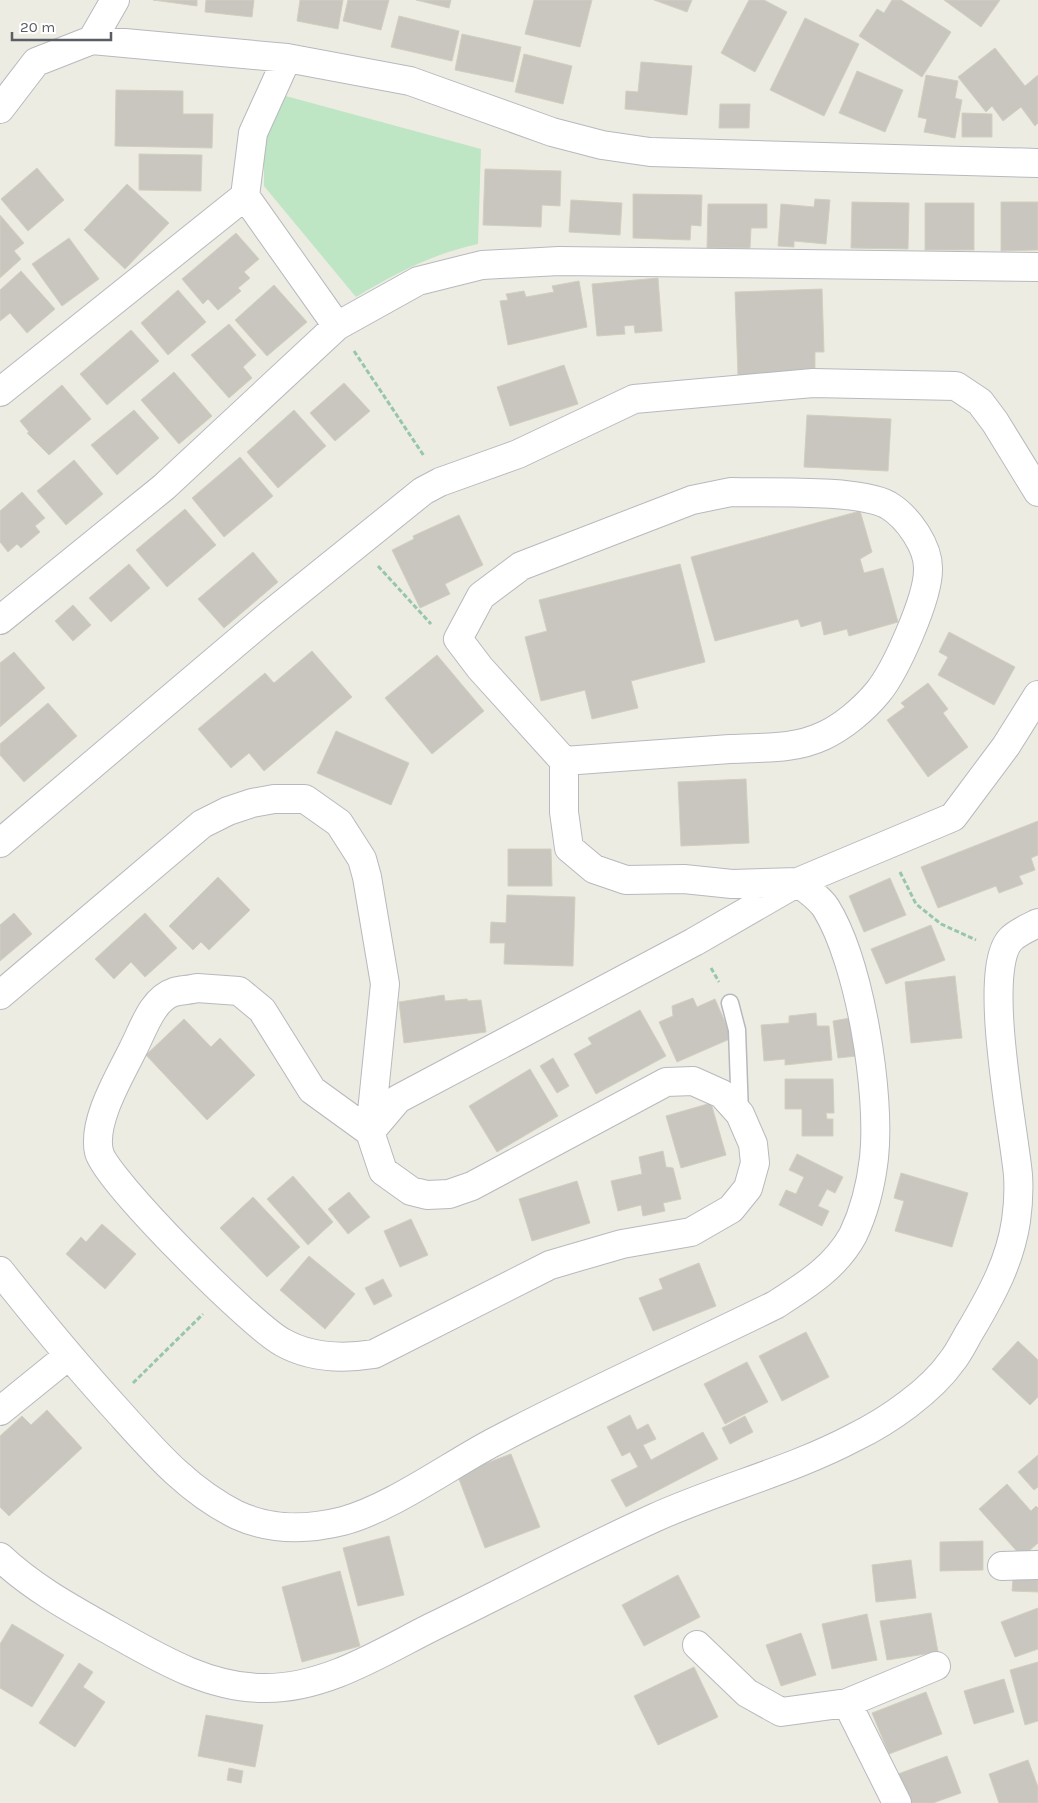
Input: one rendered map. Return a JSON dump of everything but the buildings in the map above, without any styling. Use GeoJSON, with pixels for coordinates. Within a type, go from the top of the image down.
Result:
{"type":"FeatureCollection","features":[{"type":"Feature","properties":{"kind":"street"},"geometry":{"type":"LineString","coordinates":[[92,40],[114,0]]}},
{"type":"Feature","properties":{"kind":"street"},"geometry":{"type":"LineString","coordinates":[[0,109],[36,62],[92,40],[287,58],[410,81],[552,132],[602,145],[650,152],[1038,163]]}},
{"type":"Feature","properties":{"kind":"street"},"geometry":{"type":"LineString","coordinates":[[287,58],[252,133],[245,196],[337,326]]}},
{"type":"Feature","properties":{"kind":"street"},"geometry":{"type":"LineString","coordinates":[[0,392],[245,196]]}},
{"type":"Feature","properties":{"kind":"street"},"geometry":{"type":"LineString","coordinates":[[0,620],[164,486],[337,326],[418,281],[482,265],[559,261],[1038,268]]}},
{"type":"Feature","properties":{"kind":"street"},"geometry":{"type":"LineString","coordinates":[[0,843],[268,616],[423,491],[440,482],[518,454],[634,399],[813,383],[956,386],[980,402],[1038,492]]}},
{"type":"Feature","properties":{"kind":"street"},"geometry":{"type":"LineString","coordinates":[[0,1271],[68,1356],[170,1469],[207,1498],[238,1515],[268,1525],[286,1528],[320,1526],[346,1520],[379,1506],[492,1443],[775,1305],[818,1277],[833,1263],[852,1236],[862,1212],[874,1158],[874,1111],[869,1058],[858,995],[843,941],[825,906],[798,882],[732,884],[684,879],[626,880],[594,869],[569,848],[564,812],[564,761],[480,668],[458,639],[481,596],[522,566],[692,500],[731,492],[832,494],[872,499],[887,505],[900,514],[918,539],[926,556],[927,581],[913,625],[896,662],[880,690],[862,709],[824,736],[800,745],[779,748],[740,748],[564,761]]}},
{"type":"Feature","properties":{"kind":"street"},"geometry":{"type":"LineString","coordinates":[[370,1132],[398,1099],[694,942],[798,882],[953,817],[1006,746],[1038,695]]}},
{"type":"Feature","properties":{"kind":"street"},"geometry":{"type":"LineString","coordinates":[[0,996],[202,824],[228,811],[252,803],[283,798],[305,799],[339,823],[362,858],[368,877],[385,984],[370,1132],[384,1171],[411,1191],[427,1196],[449,1194],[472,1186],[666,1082],[693,1080],[722,1094],[740,1114],[752,1144],[755,1163],[748,1188],[731,1210],[691,1232],[622,1244],[550,1265],[374,1354],[355,1357],[328,1356],[303,1351],[281,1342],[225,1293],[125,1192],[105,1166],[99,1150],[100,1124],[109,1099],[154,1008],[173,992],[197,988],[239,991],[262,1010],[312,1090],[370,1132]]}},
{"type":"Feature","properties":{"kind":"street"},"geometry":{"type":"LineString","coordinates":[[0,1557],[31,1584],[54,1600],[160,1658],[217,1682],[254,1688],[281,1688],[344,1671],[656,1517],[805,1461],[857,1437],[893,1414],[932,1383],[952,1362],[997,1285],[1010,1250],[1016,1219],[1019,1180],[998,1007],[999,978],[1004,953],[1011,939],[1038,923]]}},
{"type":"Feature","properties":{"kind":"street"},"geometry":{"type":"LineString","coordinates":[[0,1411],[68,1356]]}},
{"type":"Feature","properties":{"kind":"street"},"geometry":{"type":"LineString","coordinates":[[1002,1566],[1038,1565]]}},
{"type":"Feature","properties":{"kind":"street"},"geometry":{"type":"LineString","coordinates":[[697,1645],[747,1693],[781,1712],[847,1703],[936,1666]]}},
{"type":"Feature","properties":{"kind":"street"},"geometry":{"type":"LineString","coordinates":[[847,1703],[897,1803]]}},
{"type":"Feature","properties":{"kind":"lane"},"geometry":{"type":"LineString","coordinates":[[730,1002],[737,1030],[740,1114]]}},
{"type":"Feature","properties":{"kind":"path"},"geometry":{"type":"LineString","coordinates":[[337,326],[440,482]]}},
{"type":"Feature","properties":{"kind":"path"},"geometry":{"type":"LineString","coordinates":[[358,543],[428,623]]}},
{"type":"Feature","properties":{"kind":"path"},"geometry":{"type":"LineString","coordinates":[[887,845],[916,904],[941,924],[1004,953]]}},
{"type":"Feature","properties":{"kind":"path"},"geometry":{"type":"LineString","coordinates":[[694,942],[730,1002]]}},
{"type":"Feature","properties":{"kind":"path"},"geometry":{"type":"LineString","coordinates":[[111,1404],[225,1293]]}},
{"type":"Feature","properties":{"kind":"green space"},"geometry":{"type":"Polygon","coordinates":[[[282,95],[481,149],[478,244],[445,253],[415,265],[356,297],[264,186],[264,134],[282,95]]]}}]}
